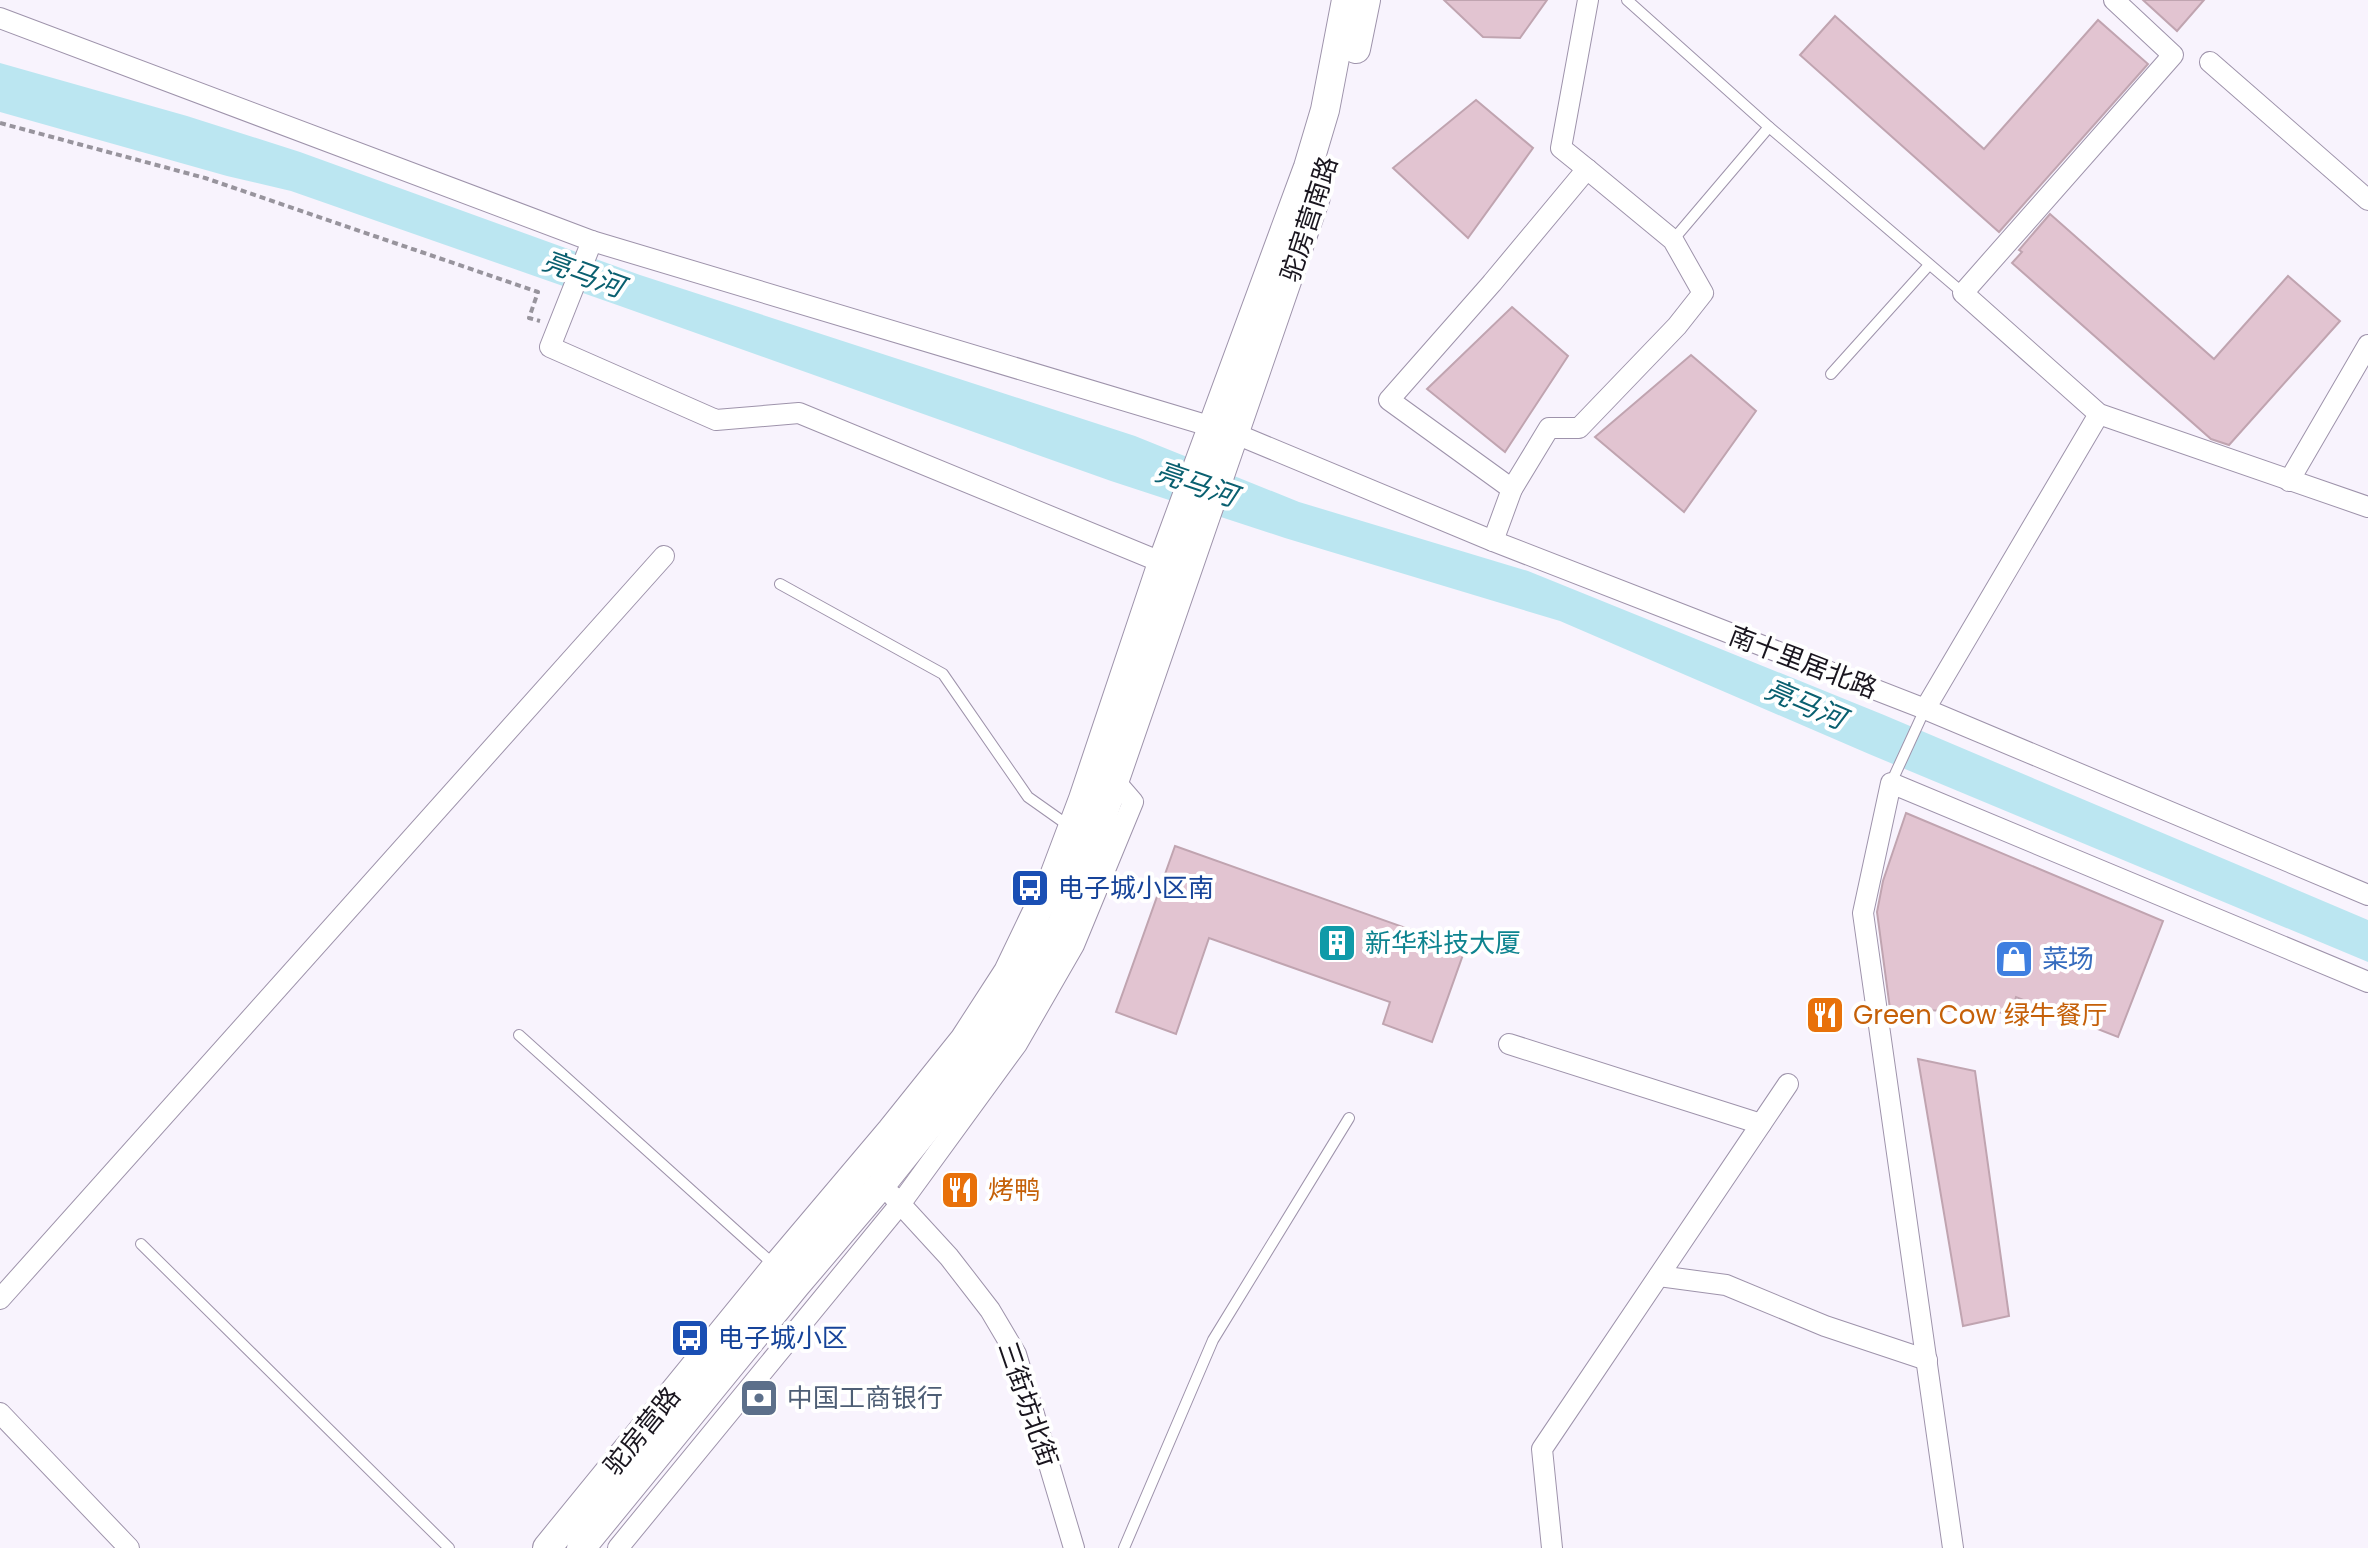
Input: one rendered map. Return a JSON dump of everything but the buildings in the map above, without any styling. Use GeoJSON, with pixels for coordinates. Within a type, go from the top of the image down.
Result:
{"type":"FeatureCollection","features":[{"type":"Feature","properties":{"kind":"street","name":"驼房营南路"},"geometry":{"type":"LineString","coordinates":[[1224,430],[1325,110],[1346,0]]}},
{"type":"Feature","properties":{"kind":"street","name":"驼房营南路"},"geometry":{"type":"LineString","coordinates":[[1224,430],[1326,165],[1349,88],[1366,0]]}},
{"type":"Feature","properties":{"kind":"street"},"geometry":{"type":"LineString","coordinates":[[1493,541],[1512,489],[1549,428],[1579,428],[1677,326],[1703,293],[1673,240],[1561,148],[1588,0]]}},
{"type":"Feature","properties":{"kind":"street"},"geometry":{"type":"LineString","coordinates":[[2114,0],[2173,55],[1963,293],[2099,414],[2368,507]]}},
{"type":"Feature","properties":{"kind":"street","name":"南十里居北路"},"geometry":{"type":"LineString","coordinates":[[0,18],[592,241],[1224,430],[1493,541],[1925,709],[2368,895]]}},
{"type":"Feature","properties":{"kind":"street"},"geometry":{"type":"LineString","coordinates":[[2210,62],[2368,200]]}},
{"type":"Feature","properties":{"kind":"street"},"geometry":{"type":"LineString","coordinates":[[1512,489],[1389,400],[1587,169]]}},
{"type":"Feature","properties":{"kind":"street"},"geometry":{"type":"LineString","coordinates":[[592,241],[550,347],[716,420],[799,413],[1175,567]]}},
{"type":"Feature","properties":{"kind":"street"},"geometry":{"type":"LineString","coordinates":[[2289,481],[2368,345]]}},
{"type":"Feature","properties":{"kind":"street"},"geometry":{"type":"LineString","coordinates":[[1925,709],[2099,414]]}},
{"type":"Feature","properties":{"kind":"street"},"geometry":{"type":"LineString","coordinates":[[1083,835],[1224,430]]}},
{"type":"Feature","properties":{"kind":"street"},"geometry":{"type":"LineString","coordinates":[[0,1299],[664,556]]}},
{"type":"Feature","properties":{"kind":"street"},"geometry":{"type":"LineString","coordinates":[[1083,835],[1114,780],[1175,567]]}},
{"type":"Feature","properties":{"kind":"street"},"geometry":{"type":"LineString","coordinates":[[618,1548],[881,1185],[1017,1044],[1074,945],[1133,802],[1114,780]]}},
{"type":"Feature","properties":{"kind":"street"},"geometry":{"type":"LineString","coordinates":[[1953,1548],[1863,913],[1891,783],[2368,982]]}},
{"type":"Feature","properties":{"kind":"street","name":"驼房营路"},"geometry":{"type":"LineString","coordinates":[[547,1548],[786,1276],[881,1185],[980,1061],[1023,995],[1062,923],[1083,835]]}},
{"type":"Feature","properties":{"kind":"street"},"geometry":{"type":"LineString","coordinates":[[1509,1044],[1761,1124]]}},
{"type":"Feature","properties":{"kind":"street"},"geometry":{"type":"LineString","coordinates":[[1552,1548],[1542,1449],[1788,1084]]}},
{"type":"Feature","properties":{"kind":"street","name":"三街坊北街"},"geometry":{"type":"LineString","coordinates":[[881,1185],[957,1267],[990,1310],[1016,1354],[1074,1548]]}},
{"type":"Feature","properties":{"kind":"street","name":"驼房营路"},"geometry":{"type":"LineString","coordinates":[[581,1548],[786,1276]]}},
{"type":"Feature","properties":{"kind":"street"},"geometry":{"type":"LineString","coordinates":[[1659,1276],[1726,1285],[1825,1326],[1927,1360]]}},
{"type":"Feature","properties":{"kind":"street"},"geometry":{"type":"LineString","coordinates":[[0,1413],[129,1548]]}},
{"type":"Feature","properties":{"kind":"lane"},"geometry":{"type":"LineString","coordinates":[[1627,0],[1963,293]]}},
{"type":"Feature","properties":{"kind":"lane"},"geometry":{"type":"LineString","coordinates":[[1673,240],[1769,127]]}},
{"type":"Feature","properties":{"kind":"lane"},"geometry":{"type":"LineString","coordinates":[[1831,374],[1929,265]]}},
{"type":"Feature","properties":{"kind":"lane"},"geometry":{"type":"LineString","coordinates":[[780,584],[943,674],[1028,797],[1083,835]]}},
{"type":"Feature","properties":{"kind":"lane"},"geometry":{"type":"LineString","coordinates":[[1891,783],[1925,709]]}},
{"type":"Feature","properties":{"kind":"lane"},"geometry":{"type":"LineString","coordinates":[[519,1035],[786,1276]]}},
{"type":"Feature","properties":{"kind":"lane"},"geometry":{"type":"LineString","coordinates":[[1124,1548],[1213,1340],[1349,1118]]}},
{"type":"Feature","properties":{"kind":"lane"},"geometry":{"type":"LineString","coordinates":[[141,1244],[449,1548]]}},
{"type":"Feature","properties":{"kind":"path"},"geometry":{"type":"LineString","coordinates":[[0,123],[205,178],[538,292],[529,318],[558,326]]}},
{"type":"Feature","properties":{"kind":"water","name":"亮马河"},"geometry":{"type":"Polygon","coordinates":[[[0,63],[300,152],[640,275],[1135,436],[1299,502],[1528,571],[1884,715],[2368,920],[2368,962],[1560,621],[1285,538],[1111,481],[291,191],[0,112],[0,63]]]}},
{"type":"Feature","properties":{"kind":"place","name":"电子城小区南"},"geometry":{"type":"Point","coordinates":[1030,888]}},
{"type":"Feature","properties":{"kind":"place","name":"新华科技大厦"},"geometry":{"type":"Point","coordinates":[1337,943]}},
{"type":"Feature","properties":{"kind":"place","name":"菜场"},"geometry":{"type":"Point","coordinates":[2014,959]}},
{"type":"Feature","properties":{"kind":"place","name":"Green Cow 绿牛餐厅"},"geometry":{"type":"Point","coordinates":[1825,1015]}},
{"type":"Feature","properties":{"kind":"place","name":"烤鸭"},"geometry":{"type":"Point","coordinates":[960,1190]}},
{"type":"Feature","properties":{"kind":"place","name":"电子城小区"},"geometry":{"type":"Point","coordinates":[690,1338]}},
{"type":"Feature","properties":{"kind":"place","name":"中国工商银行"},"geometry":{"type":"Point","coordinates":[759,1398]}}]}
